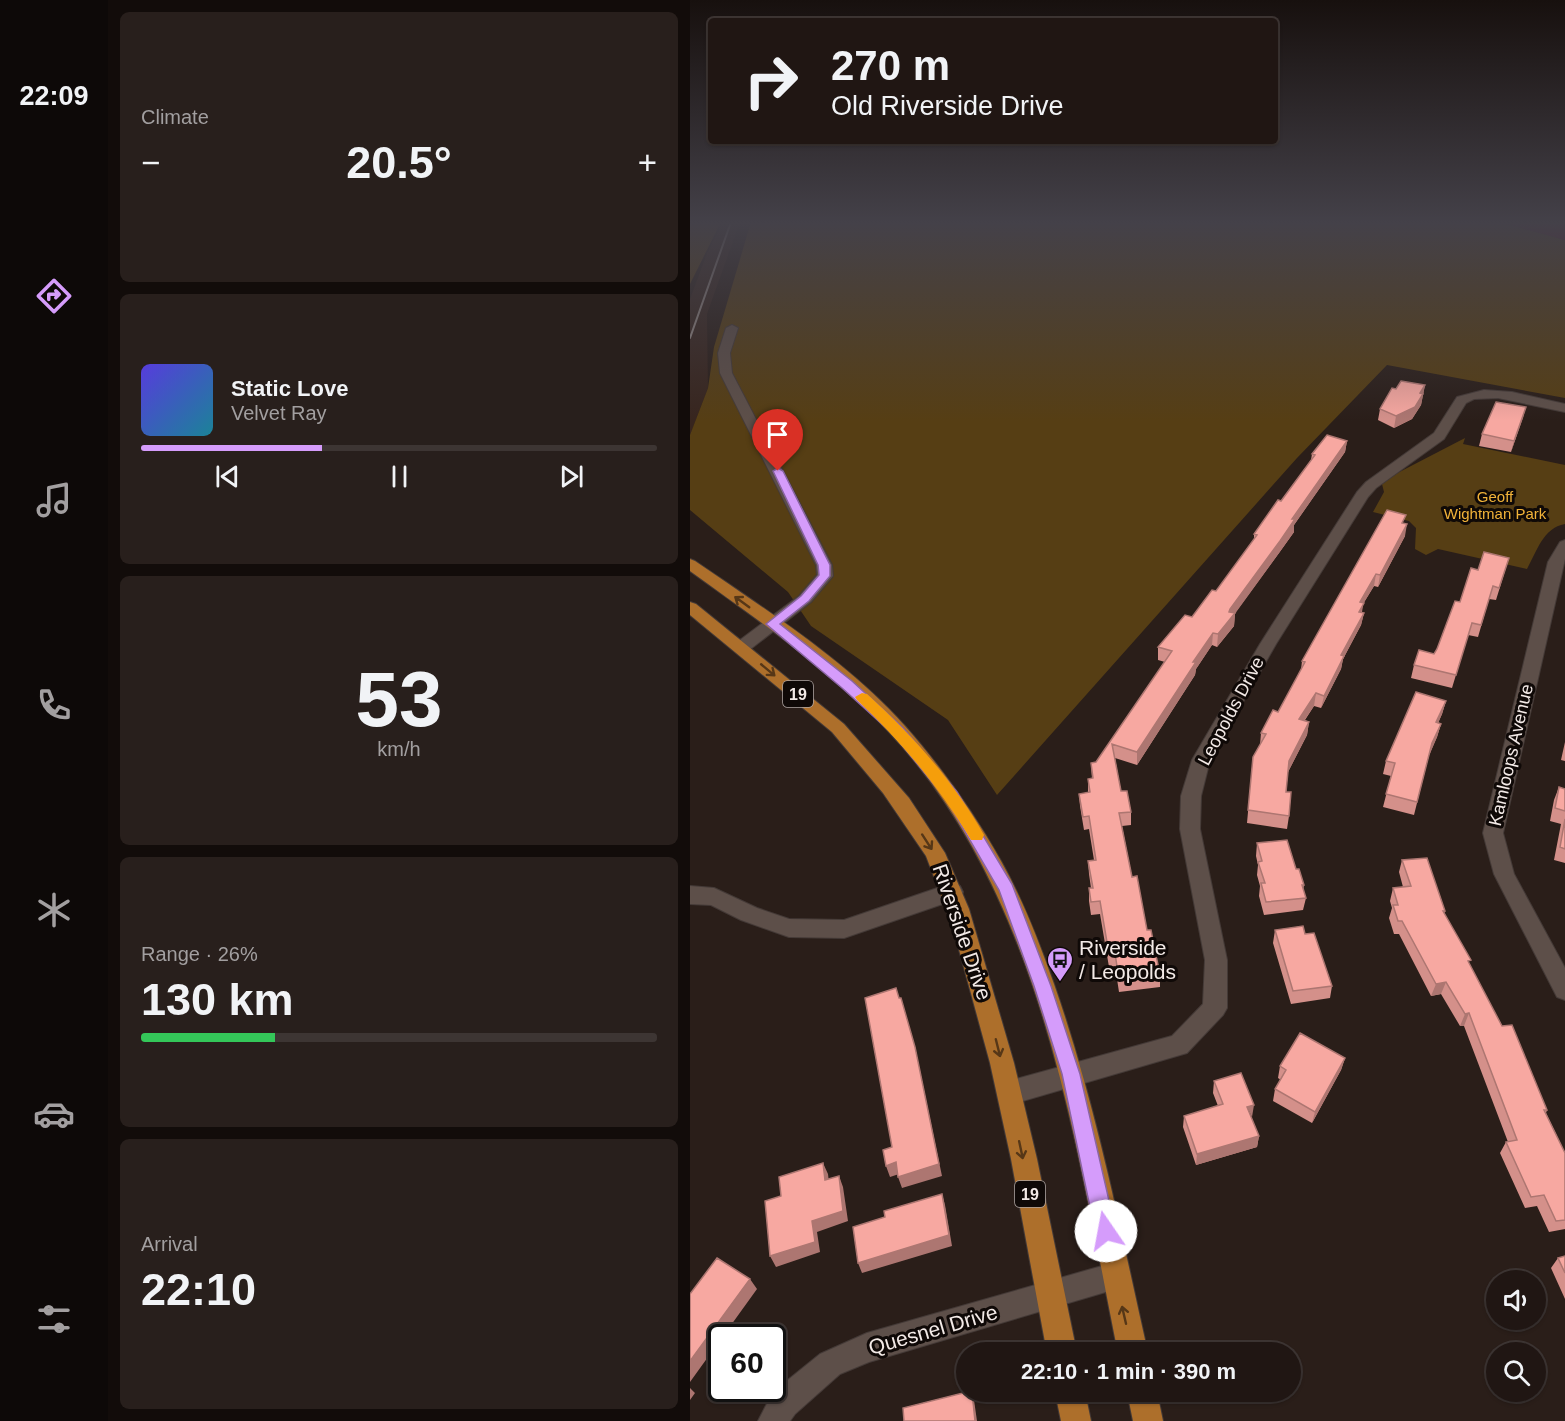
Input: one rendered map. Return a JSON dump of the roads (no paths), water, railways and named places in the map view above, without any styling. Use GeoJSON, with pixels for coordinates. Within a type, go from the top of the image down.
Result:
{"type":"FeatureCollection","features":[{"type":"Feature","properties":{"kind":"main road","name":"19"},"geometry":{"type":"LineString","coordinates":[[690,564],[772,624],[879,712],[898,731],[952,795],[1006,889],[1043,986],[1071,1074],[1131,1342]]}},
{"type":"Feature","properties":{"kind":"main road","name":"Riverside Drive"},"geometry":{"type":"LineString","coordinates":[[690,607],[742,647],[838,728],[858,749],[923,835],[937,858],[952,892],[986,1003],[1009,1093],[1060,1342]]}},
{"type":"Feature","properties":{"kind":"main road"},"geometry":{"type":"LineString","coordinates":[[1072,1402],[1076,1421]]}},
{"type":"Feature","properties":{"kind":"main road"},"geometry":{"type":"LineString","coordinates":[[1144,1402],[1148,1421]]}},
{"type":"Feature","properties":{"kind":"street"},"geometry":{"type":"LineString","coordinates":[[732,328],[724,353],[726,373],[824,565],[825,576],[805,599],[742,647]]}},
{"type":"Feature","properties":{"kind":"street","name":"Leopolds Drive"},"geometry":{"type":"LineString","coordinates":[[1009,1093],[1179,1045],[1215,1008],[1216,960],[1190,829],[1191,796],[1202,760],[1268,644],[1362,495],[1371,485],[1439,436],[1464,398],[1497,394],[1565,408]]}},
{"type":"Feature","properties":{"kind":"street","name":"Kamloops Avenue"},"geometry":{"type":"LineString","coordinates":[[1565,545],[1556,562],[1493,833],[1504,874],[1565,990]]}},
{"type":"Feature","properties":{"kind":"street"},"geometry":{"type":"LineString","coordinates":[[690,895],[714,897],[749,914],[789,928],[844,929],[952,892]]}},
{"type":"Feature","properties":{"kind":"street","name":"Quesnel Drive"},"geometry":{"type":"LineString","coordinates":[[772,1421],[784,1403],[830,1364],[867,1348],[1116,1276]]}},
{"type":"Feature","properties":{"kind":"railway"},"geometry":{"type":"LineString","coordinates":[[690,338],[708,288]]}},
{"type":"Feature","properties":{"kind":"place","name":"Riverside / Leopolds"},"geometry":{"type":"Point","coordinates":[1060,983]}},
{"type":"Feature","properties":{"kind":"park label","name":"Geoff Wightman Park"},"geometry":{"type":"Point","coordinates":[1495,506]}}]}
